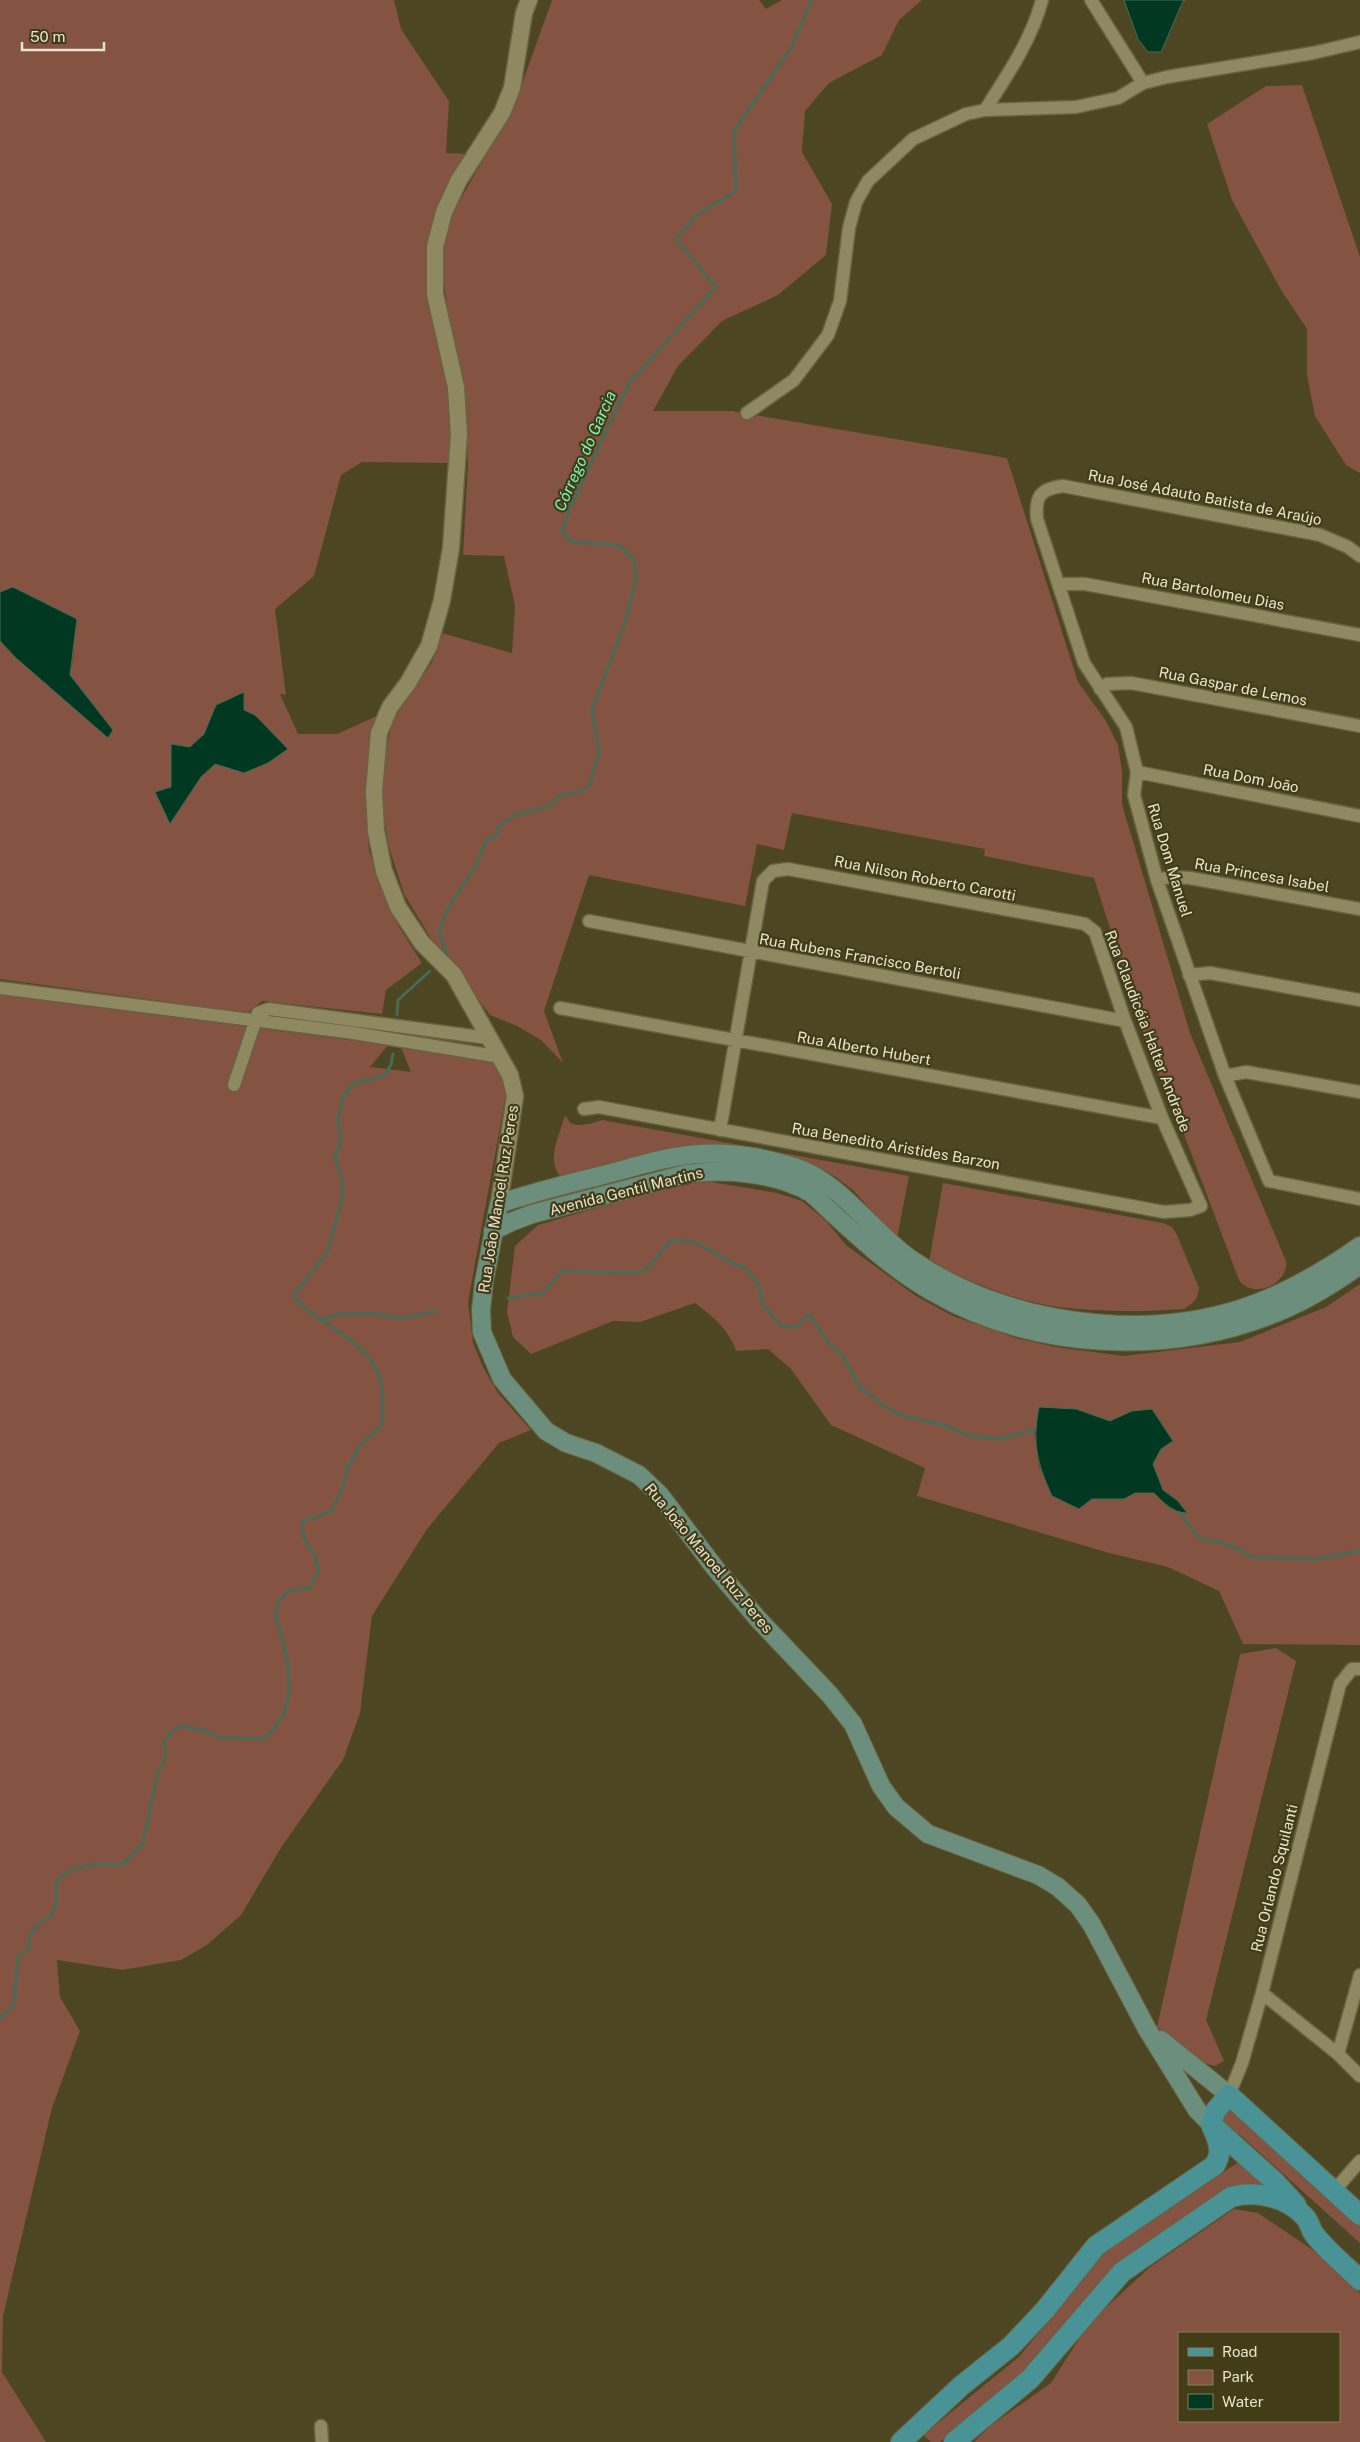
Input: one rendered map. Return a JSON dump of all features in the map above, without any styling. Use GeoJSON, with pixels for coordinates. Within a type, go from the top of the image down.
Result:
{"type":"FeatureCollection","features":[{"type":"Feature","properties":{"kind":"main road","name":"Avenida Gentil Martins"},"geometry":{"type":"LineString","coordinates":[[499,1204],[529,1194],[676,1156],[722,1153],[758,1157],[799,1168],[824,1183],[894,1247],[934,1275],[982,1297],[1024,1310],[1074,1320],[1123,1324],[1235,1318]]}},
{"type":"Feature","properties":{"kind":"main road","name":"Avenida Gentil Martins"},"geometry":{"type":"LineString","coordinates":[[494,1231],[532,1214],[686,1174],[711,1171],[752,1175],[791,1184],[811,1193],[884,1258],[931,1291],[974,1312],[1027,1330],[1061,1336],[1120,1342],[1173,1339],[1235,1318],[1272,1297],[1321,1282],[1360,1265]]}},
{"type":"Feature","properties":{"kind":"main road","name":"Rua João Manoel Ruz Peres"},"geometry":{"type":"LineString","coordinates":[[499,1204],[484,1282],[481,1310],[482,1332],[502,1379],[546,1431],[566,1443],[596,1453],[639,1475],[660,1495],[727,1583],[758,1619],[830,1695],[853,1724],[881,1786],[896,1807],[914,1824],[928,1834],[1038,1875],[1058,1887],[1078,1905],[1092,1925],[1147,2029],[1197,2110],[1210,2124]]}},
{"type":"Feature","properties":{"kind":"main road","name":"Avenida Gentil Martins"},"geometry":{"type":"LineString","coordinates":[[1321,1282],[1360,1246]]}},
{"type":"Feature","properties":{"kind":"main road","name":"Rua João Manoel Ruz Peres"},"geometry":{"type":"LineString","coordinates":[[1147,2029],[1229,2095]]}},
{"type":"Feature","properties":{"kind":"main road"},"geometry":{"type":"LineString","coordinates":[[901,2442],[961,2386],[1012,2346],[1045,2310],[1096,2246],[1215,2165],[1220,2156],[1220,2148],[1210,2124],[1216,2110],[1229,2095],[1360,2215]]}},
{"type":"Feature","properties":{"kind":"main road"},"geometry":{"type":"LineString","coordinates":[[1210,2124],[1276,2182],[1306,2218],[1313,2233],[1360,2280]]}},
{"type":"Feature","properties":{"kind":"main road"},"geometry":{"type":"LineString","coordinates":[[954,2442],[1030,2379],[1122,2272],[1231,2197],[1256,2194],[1278,2199],[1306,2218],[1360,2262]]}},
{"type":"Feature","properties":{"kind":"street","name":"Rua João Manoel Ruz Peres"},"geometry":{"type":"LineString","coordinates":[[499,1204],[514,1096],[510,1075],[454,975],[422,944],[398,907],[384,871],[376,831],[374,792],[379,733],[390,707],[408,683],[429,646],[442,600],[451,548],[459,434],[456,387],[435,294],[435,247],[444,212],[459,180],[502,113],[512,88],[524,12],[529,0]]}},
{"type":"Feature","properties":{"kind":"street"},"geometry":{"type":"LineString","coordinates":[[985,110],[1018,60],[1035,27],[1042,0]]}},
{"type":"Feature","properties":{"kind":"street"},"geometry":{"type":"LineString","coordinates":[[1091,0],[1143,84]]}},
{"type":"Feature","properties":{"kind":"street"},"geometry":{"type":"LineString","coordinates":[[747,414],[794,380],[828,335],[840,301],[849,228],[856,202],[868,181],[912,139],[966,114],[985,110],[1076,107],[1118,98],[1143,84],[1190,73],[1313,53],[1360,42]]}},
{"type":"Feature","properties":{"kind":"street","name":"Rua José Adauto Batista de Araújo"},"geometry":{"type":"LineString","coordinates":[[1041,493],[1052,487],[1063,486],[1311,533],[1335,540],[1360,556]]}},
{"type":"Feature","properties":{"kind":"street","name":"Rua Dom Manuel"},"geometry":{"type":"LineString","coordinates":[[1041,493],[1036,504],[1038,519],[1084,663],[1126,727],[1137,772],[1134,795],[1157,880],[1225,1076],[1269,1180],[1360,1199]]}},
{"type":"Feature","properties":{"kind":"street","name":"Rua Bartolomeu Dias"},"geometry":{"type":"LineString","coordinates":[[1060,584],[1085,584],[1360,636]]}},
{"type":"Feature","properties":{"kind":"street","name":"Rua Gaspar de Lemos"},"geometry":{"type":"LineString","coordinates":[[1100,689],[1107,684],[1131,683],[1360,726]]}},
{"type":"Feature","properties":{"kind":"street","name":"Rua Dom João"},"geometry":{"type":"LineString","coordinates":[[1137,772],[1360,816]]}},
{"type":"Feature","properties":{"kind":"street","name":"Rua Nilson Roberto Carotti"},"geometry":{"type":"LineString","coordinates":[[751,952],[763,881],[774,871],[788,869],[1085,924]]}},
{"type":"Feature","properties":{"kind":"street","name":"Rua Princesa Isabel"},"geometry":{"type":"LineString","coordinates":[[1157,880],[1170,877],[1190,878],[1360,910]]}},
{"type":"Feature","properties":{"kind":"street","name":"Rua Rubens Francisco Bertoli"},"geometry":{"type":"LineString","coordinates":[[589,921],[1125,1021]]}},
{"type":"Feature","properties":{"kind":"street","name":"Rua Claudicéia Halter Andrade"},"geometry":{"type":"LineString","coordinates":[[1085,924],[1095,932],[1099,940],[1125,1021],[1162,1118],[1201,1206]]}},
{"type":"Feature","properties":{"kind":"street"},"geometry":{"type":"LineString","coordinates":[[720,1130],[751,952]]}},
{"type":"Feature","properties":{"kind":"street"},"geometry":{"type":"LineString","coordinates":[[1189,975],[1210,973],[1360,1000]]}},
{"type":"Feature","properties":{"kind":"street"},"geometry":{"type":"LineString","coordinates":[[0,988],[255,1022],[354,1033],[501,1057]]}},
{"type":"Feature","properties":{"kind":"street"},"geometry":{"type":"LineString","coordinates":[[234,1085],[258,1013],[269,1008],[488,1038]]}},
{"type":"Feature","properties":{"kind":"street","name":"Rua Alberto Hubert"},"geometry":{"type":"LineString","coordinates":[[560,1008],[1162,1118]]}},
{"type":"Feature","properties":{"kind":"street"},"geometry":{"type":"LineString","coordinates":[[1225,1076],[1246,1072],[1360,1092]]}},
{"type":"Feature","properties":{"kind":"street","name":"Rua Benedito Aristides Barzon"},"geometry":{"type":"LineString","coordinates":[[584,1109],[599,1107],[1164,1212],[1190,1210],[1201,1206]]}},
{"type":"Feature","properties":{"kind":"street"},"geometry":{"type":"LineString","coordinates":[[529,1194],[532,1214]]}},
{"type":"Feature","properties":{"kind":"street","name":"Rua Orlando Squilanti"},"geometry":{"type":"LineString","coordinates":[[1229,2095],[1242,2062],[1262,1994],[1340,1684],[1356,1669]]}},
{"type":"Feature","properties":{"kind":"street"},"geometry":{"type":"LineString","coordinates":[[1338,2054],[1360,1975]]}},
{"type":"Feature","properties":{"kind":"street"},"geometry":{"type":"LineString","coordinates":[[1262,1994],[1338,2054],[1360,2076]]}},
{"type":"Feature","properties":{"kind":"street"},"geometry":{"type":"LineString","coordinates":[[1333,2192],[1360,2161]]}},
{"type":"Feature","properties":{"kind":"street"},"geometry":{"type":"LineString","coordinates":[[322,2426],[322,2442]]}},
{"type":"Feature","properties":{"kind":"green space"},"geometry":{"type":"Polygon","coordinates":[[[0,0],[394,0],[401,29],[449,101],[446,153],[468,154],[431,235],[448,373],[452,463],[362,462],[341,475],[314,576],[275,609],[286,695],[280,694],[298,734],[337,734],[379,715],[370,747],[366,782],[369,851],[398,925],[422,963],[386,990],[382,1014],[262,1001],[248,1012],[234,1011],[0,979],[0,641],[16,658],[112,730],[70,675],[74,652],[13,587],[0,592],[0,0]],[[244,693],[216,705],[204,734],[190,747],[171,787],[155,792],[170,824],[201,777],[215,764],[244,773],[268,763],[287,749],[255,715],[244,710],[244,693]]]}},
{"type":"Feature","properties":{"kind":"green space"},"geometry":{"type":"Polygon","coordinates":[[[552,0],[759,0],[766,9],[782,0],[922,0],[899,20],[882,55],[829,83],[805,111],[802,152],[832,204],[826,255],[778,295],[722,321],[678,366],[653,411],[732,411],[1007,458],[1078,682],[1106,721],[1118,745],[1122,772],[1122,803],[1190,1033],[1286,1261],[1282,1276],[1269,1287],[1253,1289],[1245,1286],[1239,1280],[1182,1129],[1151,1057],[1094,878],[984,856],[985,849],[792,813],[784,850],[757,844],[745,906],[589,875],[544,1011],[563,1063],[541,1040],[517,1026],[490,1015],[432,940],[404,894],[388,844],[381,792],[385,754],[392,722],[432,662],[442,633],[512,653],[515,606],[504,556],[463,555],[468,464],[463,376],[449,321],[441,260],[452,214],[514,106],[552,0]]]}},
{"type":"Feature","properties":{"kind":"green space"},"geometry":{"type":"Polygon","coordinates":[[[1302,85],[1360,257],[1360,473],[1346,465],[1315,416],[1307,375],[1307,329],[1281,290],[1232,200],[1207,124],[1266,86],[1302,85]]]}},
{"type":"Feature","properties":{"kind":"green space"},"geometry":{"type":"Polygon","coordinates":[[[0,995],[388,1045],[370,1067],[411,1072],[401,1047],[493,1063],[504,1076],[507,1089],[468,1302],[473,1343],[483,1367],[498,1393],[531,1430],[499,1443],[427,1529],[372,1616],[360,1713],[343,1760],[282,1846],[241,1915],[207,1945],[181,1960],[122,1970],[57,1960],[60,1997],[80,2031],[52,2108],[3,2316],[2,2372],[46,2442],[0,2442],[0,995]]]}},
{"type":"Feature","properties":{"kind":"green space"},"geometry":{"type":"Polygon","coordinates":[[[565,1115],[570,1123],[577,1125],[602,1120],[747,1147],[698,1144],[572,1177],[560,1176],[554,1162],[554,1154],[565,1115]]]}},
{"type":"Feature","properties":{"kind":"green space"},"geometry":{"type":"Polygon","coordinates":[[[768,1150],[909,1176],[897,1239],[853,1190],[834,1176],[813,1164],[768,1150]]]}},
{"type":"Feature","properties":{"kind":"green space"},"geometry":{"type":"Polygon","coordinates":[[[705,1181],[777,1193],[802,1201],[826,1221],[846,1245],[916,1296],[953,1316],[1016,1338],[1056,1347],[1124,1356],[1240,1342],[1326,1307],[1360,1284],[1360,1645],[1243,1644],[1219,1591],[1168,1567],[1109,1553],[917,1496],[925,1468],[831,1425],[791,1369],[768,1349],[736,1351],[725,1330],[695,1303],[640,1322],[613,1321],[531,1354],[513,1337],[507,1312],[515,1246],[538,1225],[640,1195],[705,1181]],[[1076,1409],[1034,1430],[1039,1466],[1052,1496],[1124,1499],[1135,1493],[1154,1493],[1173,1509],[1187,1512],[1178,1501],[1163,1490],[1153,1464],[1161,1449],[1132,1411],[1110,1421],[1076,1409]]]}},
{"type":"Feature","properties":{"kind":"green space"},"geometry":{"type":"Polygon","coordinates":[[[943,1183],[1163,1223],[1172,1227],[1177,1235],[1199,1288],[1198,1295],[1193,1303],[1184,1309],[1121,1311],[1058,1307],[1008,1295],[944,1269],[929,1262],[943,1183]]]}},
{"type":"Feature","properties":{"kind":"green space"},"geometry":{"type":"Polygon","coordinates":[[[1276,1648],[1296,1661],[1206,2020],[1224,2061],[1215,2066],[1203,2063],[1157,2027],[1240,1654],[1276,1648]]]}},
{"type":"Feature","properties":{"kind":"green space"},"geometry":{"type":"Polygon","coordinates":[[[1228,2108],[1232,2109],[1360,2226],[1360,2243],[1239,2134],[1221,2127],[1219,2115],[1228,2108]]]}},
{"type":"Feature","properties":{"kind":"green space"},"geometry":{"type":"Polygon","coordinates":[[[1242,2160],[1279,2192],[1252,2184],[1226,2191],[1116,2268],[1094,2288],[1049,2346],[1025,2372],[940,2442],[931,2442],[923,2435],[1019,2357],[1100,2257],[1116,2242],[1242,2160]]]}},
{"type":"Feature","properties":{"kind":"green space"},"geometry":{"type":"Polygon","coordinates":[[[1234,2209],[1258,2213],[1313,2250],[1360,2293],[1360,2442],[974,2442],[990,2426],[1051,2383],[1089,2323],[1150,2267],[1234,2209]]]}},
{"type":"Feature","properties":{"kind":"water"},"geometry":{"type":"Polygon","coordinates":[[[1124,0],[1186,0],[1183,1],[1161,52],[1148,52],[1138,39],[1124,0]]]}},
{"type":"Feature","properties":{"kind":"water"},"geometry":{"type":"Polygon","coordinates":[[[13,587],[77,619],[70,675],[113,730],[108,738],[16,658],[0,641],[0,592],[13,587]]]}},
{"type":"Feature","properties":{"kind":"water"},"geometry":{"type":"Polygon","coordinates":[[[244,692],[244,710],[255,715],[288,749],[268,763],[244,773],[215,764],[201,777],[170,824],[155,792],[171,787],[171,744],[190,747],[204,734],[216,705],[244,692]]]}},
{"type":"Feature","properties":{"kind":"water"},"geometry":{"type":"Polygon","coordinates":[[[1039,1407],[1076,1409],[1110,1421],[1132,1411],[1152,1409],[1173,1441],[1161,1449],[1153,1464],[1163,1490],[1178,1501],[1187,1513],[1173,1509],[1154,1493],[1135,1493],[1124,1499],[1092,1499],[1079,1509],[1052,1496],[1037,1453],[1036,1431],[1039,1407]]]}},
{"type":"Feature","properties":{"kind":"waterway","name":"Córrego do Garcia"},"geometry":{"type":"LineString","coordinates":[[447,955],[439,932],[449,907],[475,867],[487,839],[496,837],[497,828],[514,816],[545,807],[560,795],[574,794],[589,787],[599,752],[592,710],[624,625],[636,579],[634,559],[618,545],[571,542],[562,531],[570,508],[629,383],[716,287],[676,239],[698,214],[736,191],[734,131],[791,48],[812,0]]}},
{"type":"Feature","properties":{"kind":"waterway","name":"Córrego do Garcia"},"geometry":{"type":"LineString","coordinates":[[397,1015],[398,1000],[430,971]]}},
{"type":"Feature","properties":{"kind":"waterway","name":"Córrego do Garcia"},"geometry":{"type":"LineString","coordinates":[[0,2018],[14,2005],[18,1956],[28,1950],[30,1936],[40,1922],[51,1916],[56,1905],[56,1882],[63,1875],[79,1868],[96,1864],[124,1864],[143,1843],[158,1771],[165,1757],[164,1742],[169,1734],[181,1726],[207,1731],[220,1738],[262,1739],[270,1734],[284,1714],[289,1694],[288,1662],[275,1613],[279,1601],[288,1591],[310,1588],[319,1570],[315,1556],[304,1539],[302,1522],[332,1511],[344,1484],[347,1469],[359,1447],[382,1425],[383,1400],[382,1386],[376,1370],[368,1357],[345,1336],[293,1296],[327,1253],[342,1200],[342,1180],[335,1156],[341,1143],[338,1119],[344,1095],[355,1083],[384,1076],[391,1065],[393,1054]]}},
{"type":"Feature","properties":{"kind":"waterway"},"geometry":{"type":"LineString","coordinates":[[508,1298],[543,1293],[562,1271],[634,1273],[646,1270],[671,1240],[695,1242],[734,1264],[746,1268],[759,1286],[762,1303],[781,1326],[796,1327],[809,1314],[829,1344],[842,1354],[860,1388],[897,1414],[943,1425],[971,1436],[997,1439],[1034,1430]]}},
{"type":"Feature","properties":{"kind":"waterway"},"geometry":{"type":"LineString","coordinates":[[322,1320],[339,1314],[377,1314],[401,1318],[437,1311]]}},
{"type":"Feature","properties":{"kind":"waterway"},"geometry":{"type":"LineString","coordinates":[[1180,1513],[1199,1538],[1230,1545],[1253,1557],[1316,1559],[1360,1551]]}}]}
